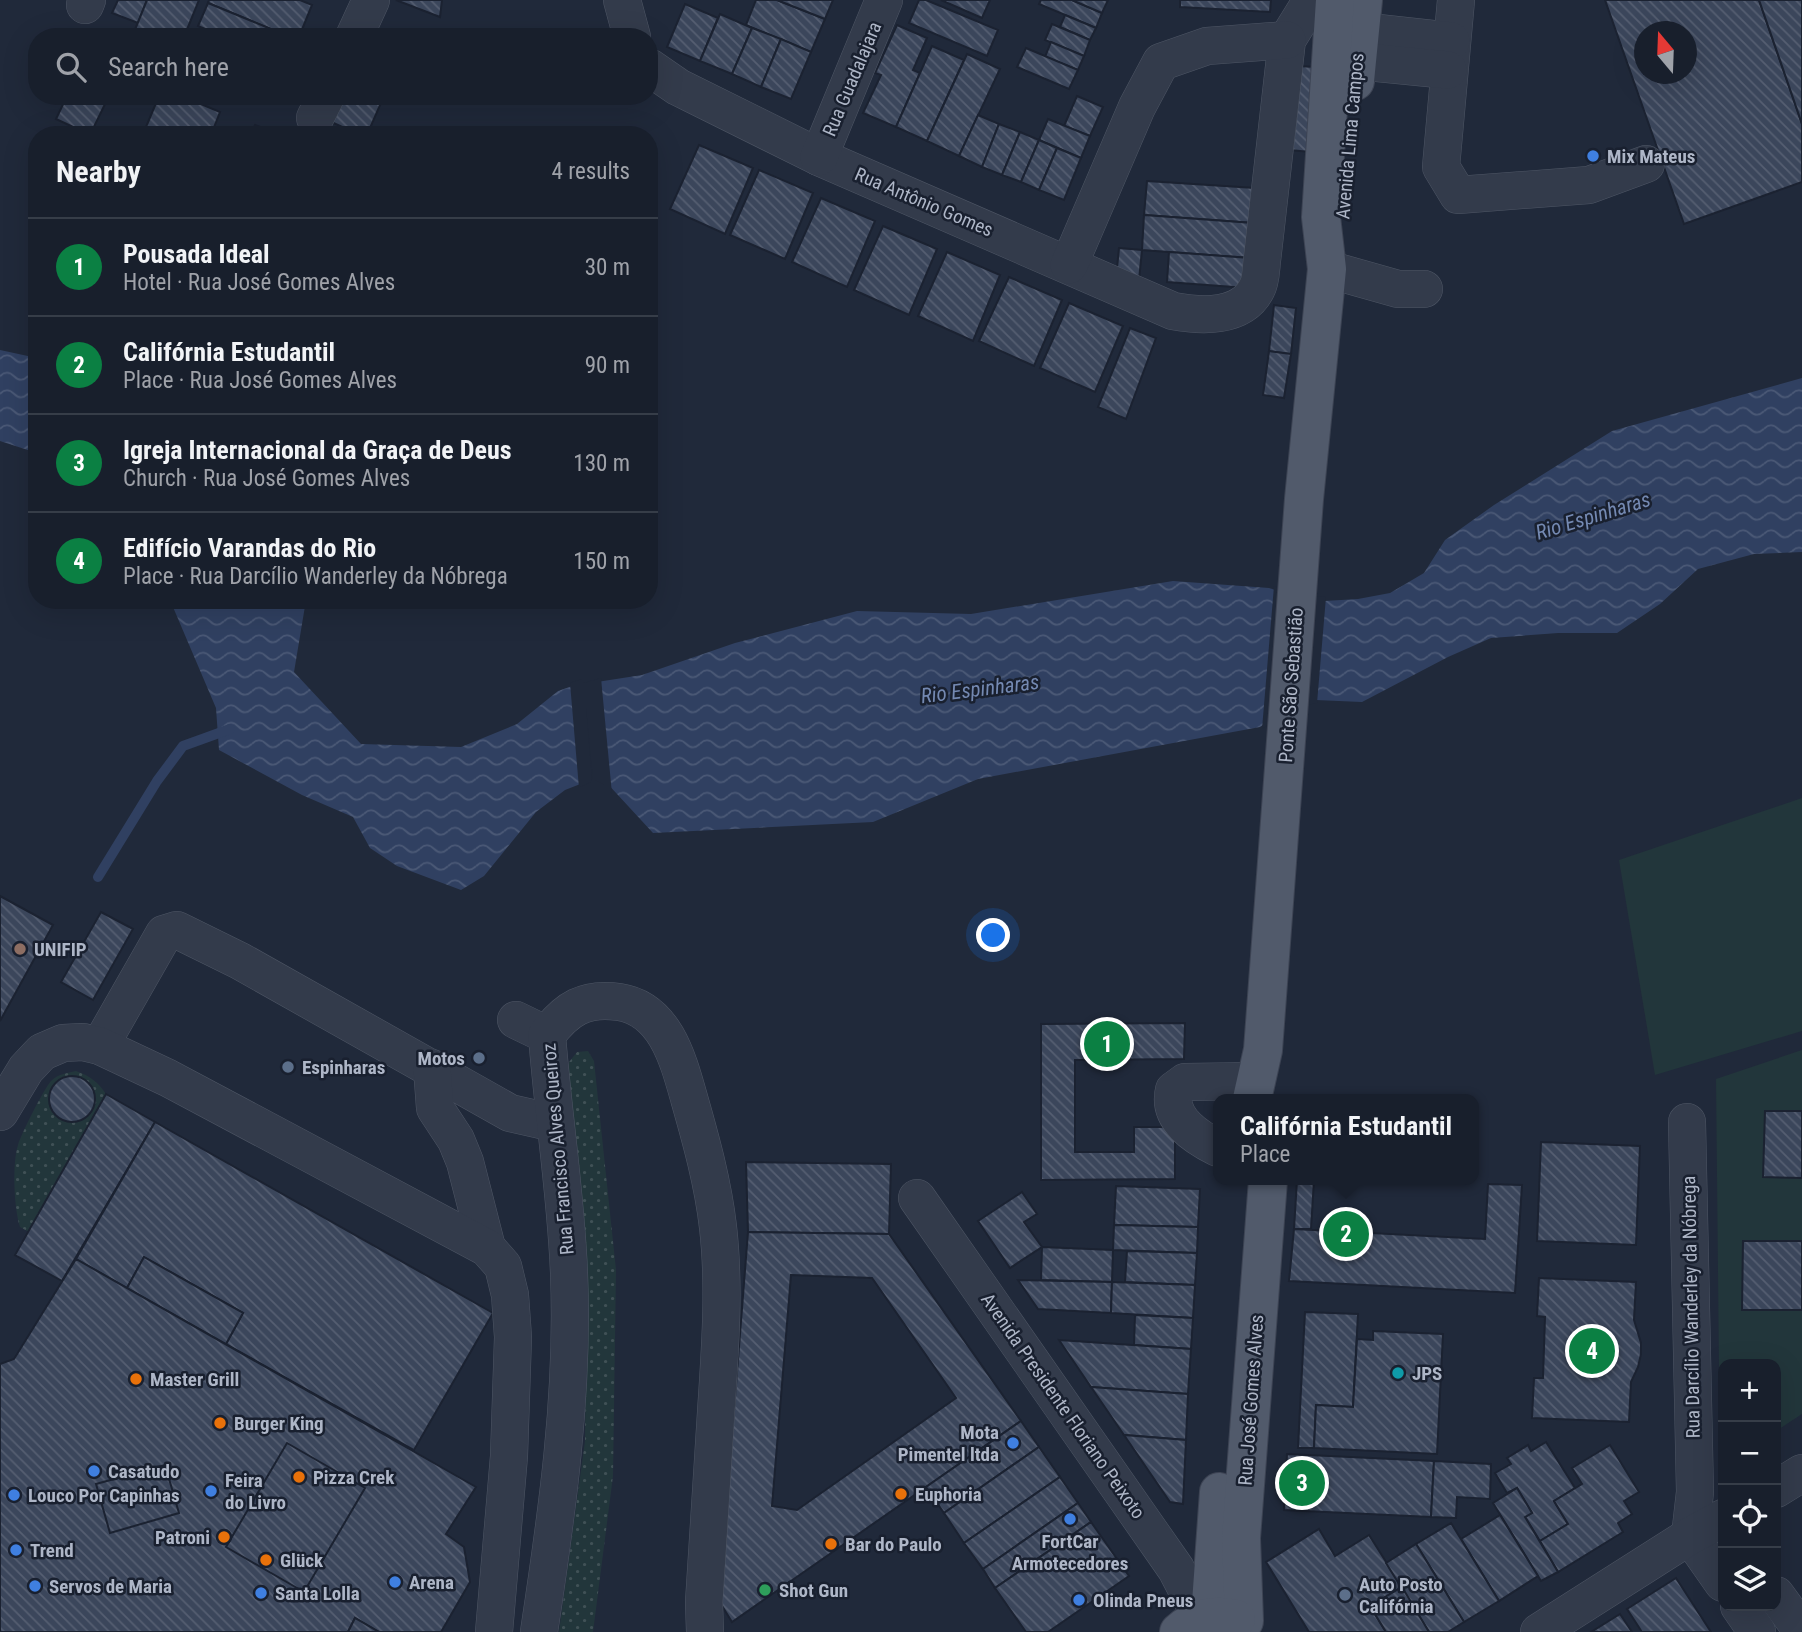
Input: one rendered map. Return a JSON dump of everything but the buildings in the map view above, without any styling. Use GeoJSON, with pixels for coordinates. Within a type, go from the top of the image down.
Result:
{"type":"FeatureCollection","features":[{"type":"Feature","properties":{"kind":"main road","name":"Avenida Lima Campos"},"geometry":{"type":"LineString","coordinates":[[1322,319],[1327,269],[1345,220],[1353,33],[1335,0]]}},
{"type":"Feature","properties":{"kind":"main road","name":"Ponte São Sebastião"},"geometry":{"type":"LineString","coordinates":[[1260,1083],[1304,499],[1322,319]]}},
{"type":"Feature","properties":{"kind":"main road","name":"Rua José Gomes Alves"},"geometry":{"type":"LineString","coordinates":[[1219,1624],[1242,1185]]}},
{"type":"Feature","properties":{"kind":"main road","name":"Rua José Gomes Alves"},"geometry":{"type":"LineString","coordinates":[[1219,1624],[1241,1538],[1268,1185]]}},
{"type":"Feature","properties":{"kind":"street"},"geometry":{"type":"LineString","coordinates":[[358,28],[371,0]]}},
{"type":"Feature","properties":{"kind":"street"},"geometry":{"type":"LineString","coordinates":[[622,0],[630,28]]}},
{"type":"Feature","properties":{"kind":"street","name":"Rua Guadalajara"},"geometry":{"type":"LineString","coordinates":[[819,157],[884,0]]}},
{"type":"Feature","properties":{"kind":"street"},"geometry":{"type":"LineString","coordinates":[[1069,265],[1137,107],[1161,62],[1207,46],[1287,40],[1305,11],[1322,0]]}},
{"type":"Feature","properties":{"kind":"street"},"geometry":{"type":"LineString","coordinates":[[1456,0],[1441,167],[1458,195],[1589,185],[1646,163]]}},
{"type":"Feature","properties":{"kind":"street"},"geometry":{"type":"LineString","coordinates":[[1353,33],[1450,55]]}},
{"type":"Feature","properties":{"kind":"street","name":"Rua Antônio Gomes"},"geometry":{"type":"LineString","coordinates":[[663,77],[819,157],[1173,311],[1197,316],[1222,313],[1244,302],[1257,288],[1287,40]]}},
{"type":"Feature","properties":{"kind":"street"},"geometry":{"type":"LineString","coordinates":[[1327,269],[1398,289],[1424,289]]}},
{"type":"Feature","properties":{"kind":"street"},"geometry":{"type":"LineString","coordinates":[[100,1046],[164,934],[177,930],[240,961],[510,1113],[554,1123]]}},
{"type":"Feature","properties":{"kind":"street","name":"Rua Francisco Alves Queiroz"},"geometry":{"type":"LineString","coordinates":[[539,1632],[561,1481],[569,1359],[569,1272],[554,1123],[532,1028],[560,1017],[580,1004],[614,1001],[628,1003],[649,1014],[665,1034],[678,1059],[707,1159],[718,1227],[722,1322],[704,1602],[705,1632]]}},
{"type":"Feature","properties":{"kind":"street"},"geometry":{"type":"LineString","coordinates":[[0,1112],[26,1069],[42,1052],[63,1043],[83,1042],[100,1046],[168,1078],[487,1248],[503,1266],[510,1295],[513,1337],[509,1457],[494,1632]]}},
{"type":"Feature","properties":{"kind":"street"},"geometry":{"type":"LineString","coordinates":[[432,1068],[435,1108],[456,1140],[465,1162],[487,1248]]}},
{"type":"Feature","properties":{"kind":"street"},"geometry":{"type":"LineString","coordinates":[[1213,1146],[1183,1125],[1171,1100],[1174,1090],[1185,1082],[1195,1081],[1260,1083]]}},
{"type":"Feature","properties":{"kind":"street","name":"Rua Darcílio Wanderley da Nóbrega"},"geometry":{"type":"LineString","coordinates":[[1687,1122],[1695,1492],[1690,1536]]}},
{"type":"Feature","properties":{"kind":"street","name":"Avenida Presidente Floriano Peixoto"},"geometry":{"type":"LineString","coordinates":[[917,1198],[1176,1569],[1219,1624]]}},
{"type":"Feature","properties":{"kind":"street"},"geometry":{"type":"LineString","coordinates":[[1781,1486],[1802,1473]]}},
{"type":"Feature","properties":{"kind":"street"},"geometry":{"type":"LineString","coordinates":[[1695,1492],[1718,1514]]}},
{"type":"Feature","properties":{"kind":"street"},"geometry":{"type":"LineString","coordinates":[[1539,1632],[1690,1536],[1718,1522]]}},
{"type":"Feature","properties":{"kind":"street"},"geometry":{"type":"LineString","coordinates":[[1690,1536],[1718,1576]]}},
{"type":"Feature","properties":{"kind":"street"},"geometry":{"type":"LineString","coordinates":[[1781,1602],[1802,1632]]}},
{"type":"Feature","properties":{"kind":"street"},"geometry":{"type":"LineString","coordinates":[[1742,1611],[1757,1632]]}},
{"type":"Feature","properties":{"kind":"green space"},"geometry":{"type":"Polygon","coordinates":[[[1802,798],[1802,1031],[1655,1075],[1619,860],[1802,798]]]}},
{"type":"Feature","properties":{"kind":"green space"},"geometry":{"type":"Polygon","coordinates":[[[1802,1050],[1802,1414],[1781,1428],[1781,1359],[1719,1359],[1716,1079],[1802,1050]]]}},
{"type":"Feature","properties":{"kind":"green space"},"geometry":{"type":"Polygon","coordinates":[[[588,1051],[594,1061],[616,1270],[613,1476],[593,1632],[559,1632],[585,1441],[586,1343],[568,1084],[569,1062],[577,1052],[588,1051]]]}},
{"type":"Feature","properties":{"kind":"green space"},"geometry":{"type":"Polygon","coordinates":[[[76,1071],[93,1080],[106,1094],[29,1232],[20,1227],[16,1209],[14,1174],[18,1145],[51,1081],[60,1075],[76,1071]]]}},
{"type":"Feature","properties":{"kind":"water"},"geometry":{"type":"Polygon","coordinates":[[[0,350],[28,356],[28,450],[0,441],[0,350]]]}},
{"type":"Feature","properties":{"kind":"water","name":"Rio Espinharas"},"geometry":{"type":"Polygon","coordinates":[[[1802,378],[1802,552],[1754,554],[1698,569],[1660,604],[1617,633],[1558,633],[1491,638],[1362,702],[1316,700],[1324,601],[1358,599],[1390,593],[1424,573],[1445,540],[1494,505],[1612,431],[1802,378]]]}},
{"type":"Feature","properties":{"kind":"water","name":"Rio Espinharas"},"geometry":{"type":"Polygon","coordinates":[[[1173,581],[1269,588],[1295,597],[1287,709],[1260,727],[978,779],[873,822],[653,833],[605,781],[597,682],[642,675],[735,643],[857,611],[971,614],[1173,581]]]}},
{"type":"Feature","properties":{"kind":"water"},"geometry":{"type":"Polygon","coordinates":[[[174,609],[304,609],[294,672],[361,744],[461,747],[517,724],[558,691],[581,683],[588,781],[565,790],[536,812],[484,876],[461,890],[397,866],[370,848],[353,817],[302,795],[219,750],[216,708],[174,609]]]}},
{"type":"Feature","properties":{"kind":"pier"},"geometry":{"type":"Polygon","coordinates":[[[1274,586],[1298,595],[1326,597],[1317,703],[1293,708],[1262,729],[1274,586]]]}},
{"type":"Feature","properties":{"kind":"pier"},"geometry":{"type":"Polygon","coordinates":[[[601,678],[612,794],[603,784],[593,779],[586,707],[592,781],[579,788],[570,683],[581,679],[584,683],[601,678]]]}},
{"type":"Feature","properties":{"kind":"waterway"},"geometry":{"type":"LineString","coordinates":[[98,877],[157,781],[183,746],[230,729]]}},
{"type":"Feature","properties":{"kind":"place","name":"Mix Mateus"},"geometry":{"type":"Point","coordinates":[1593,156]}},
{"type":"Feature","properties":{"kind":"place","name":"UNIFIP"},"geometry":{"type":"Point","coordinates":[20,949]}},
{"type":"Feature","properties":{"kind":"place","name":"Pousada Ideal"},"geometry":{"type":"Point","coordinates":[1107,1044]}},
{"type":"Feature","properties":{"kind":"place","name":"Motos"},"geometry":{"type":"Point","coordinates":[479,1058]}},
{"type":"Feature","properties":{"kind":"place","name":"Espinharas"},"geometry":{"type":"Point","coordinates":[288,1067]}},
{"type":"Feature","properties":{"kind":"place","name":"Califórnia Estudantil"},"geometry":{"type":"Point","coordinates":[1346,1234]}},
{"type":"Feature","properties":{"kind":"place","name":"Edifício Varandas do Rio"},"geometry":{"type":"Point","coordinates":[1592,1351]}},
{"type":"Feature","properties":{"kind":"place","name":"JPS"},"geometry":{"type":"Point","coordinates":[1398,1373]}},
{"type":"Feature","properties":{"kind":"place","name":"Master Grill"},"geometry":{"type":"Point","coordinates":[136,1379]}},
{"type":"Feature","properties":{"kind":"place","name":"Burger King"},"geometry":{"type":"Point","coordinates":[220,1423]}},
{"type":"Feature","properties":{"kind":"place","name":"Mota Pimentel ltda"},"geometry":{"type":"Point","coordinates":[1013,1443]}},
{"type":"Feature","properties":{"kind":"place","name":"Casatudo"},"geometry":{"type":"Point","coordinates":[94,1471]}},
{"type":"Feature","properties":{"kind":"place","name":"Pizza Crek"},"geometry":{"type":"Point","coordinates":[299,1477]}},
{"type":"Feature","properties":{"kind":"place","name":"Igreja Internacional da Graça de Deus"},"geometry":{"type":"Point","coordinates":[1302,1483]}},
{"type":"Feature","properties":{"kind":"place","name":"Feira do Livro"},"geometry":{"type":"Point","coordinates":[211,1491]}},
{"type":"Feature","properties":{"kind":"place","name":"Euphoria"},"geometry":{"type":"Point","coordinates":[901,1494]}},
{"type":"Feature","properties":{"kind":"place","name":"Louco Por Capinhas"},"geometry":{"type":"Point","coordinates":[14,1495]}},
{"type":"Feature","properties":{"kind":"place","name":"FortCar Armotecedores"},"geometry":{"type":"Point","coordinates":[1070,1519]}},
{"type":"Feature","properties":{"kind":"place","name":"Patroni"},"geometry":{"type":"Point","coordinates":[224,1537]}},
{"type":"Feature","properties":{"kind":"place","name":"Bar do Paulo"},"geometry":{"type":"Point","coordinates":[831,1544]}},
{"type":"Feature","properties":{"kind":"place","name":"Trend"},"geometry":{"type":"Point","coordinates":[16,1550]}},
{"type":"Feature","properties":{"kind":"place","name":"Glück"},"geometry":{"type":"Point","coordinates":[266,1560]}},
{"type":"Feature","properties":{"kind":"place","name":"Arena"},"geometry":{"type":"Point","coordinates":[395,1582]}},
{"type":"Feature","properties":{"kind":"place","name":"Servos de Maria"},"geometry":{"type":"Point","coordinates":[35,1586]}},
{"type":"Feature","properties":{"kind":"place","name":"Shot Gun"},"geometry":{"type":"Point","coordinates":[765,1590]}},
{"type":"Feature","properties":{"kind":"place","name":"Santa Lolla"},"geometry":{"type":"Point","coordinates":[261,1593]}},
{"type":"Feature","properties":{"kind":"place","name":"Auto Posto Califórnia"},"geometry":{"type":"Point","coordinates":[1345,1595]}},
{"type":"Feature","properties":{"kind":"place","name":"Olinda Pneus"},"geometry":{"type":"Point","coordinates":[1079,1600]}}]}
